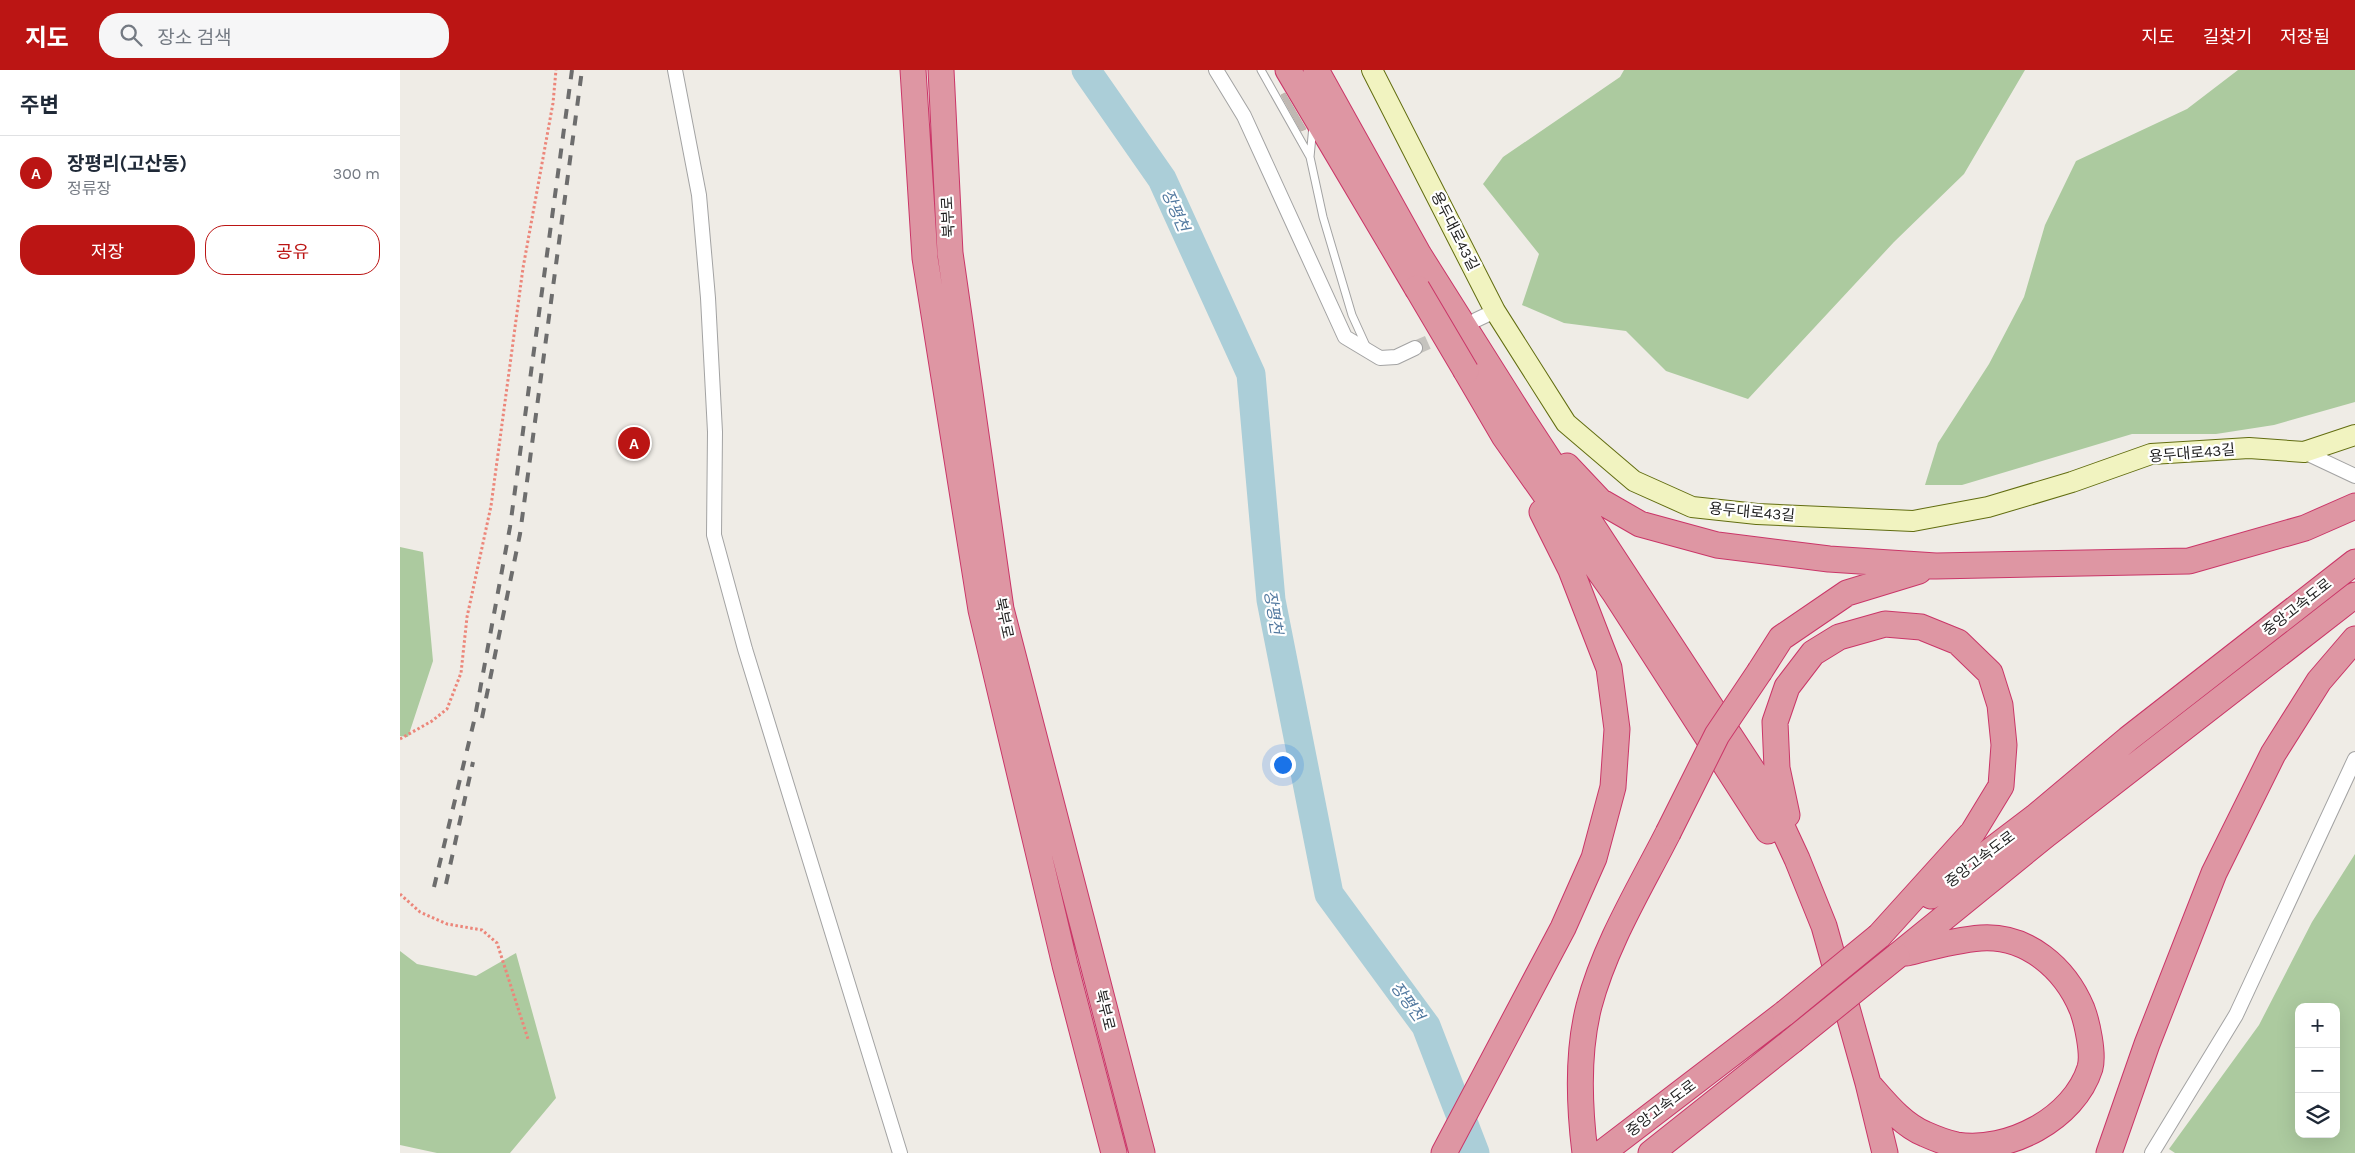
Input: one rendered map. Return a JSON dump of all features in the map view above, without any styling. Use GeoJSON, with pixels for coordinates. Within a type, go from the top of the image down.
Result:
{"type":"FeatureCollection","features":[{"type":"Feature","properties":{"kind":"highway","name":"북부로"},"geometry":{"type":"LineString","coordinates":[[913,70],[925,258],[981,610],[1065,966],[1114,1153]]}},
{"type":"Feature","properties":{"kind":"highway","name":"북부로"},"geometry":{"type":"LineString","coordinates":[[941,70],[950,253],[1001,609],[1142,1153]]}},
{"type":"Feature","properties":{"kind":"highway"},"geometry":{"type":"LineString","coordinates":[[1288,70],[1504,436],[1572,570],[1609,668],[1617,729],[1613,787],[1594,858],[1563,928],[1444,1153]]}},
{"type":"Feature","properties":{"kind":"highway"},"geometry":{"type":"LineString","coordinates":[[1316,70],[1419,256],[1523,420],[1764,788],[1797,859],[1824,926],[1868,1083],[1885,1153]]}},
{"type":"Feature","properties":{"kind":"highway"},"geometry":{"type":"LineString","coordinates":[[1523,420],[1600,501],[1640,524],[1717,545],[1829,559],[1936,566],[2189,561],[2305,528],[2355,506]]}},
{"type":"Feature","properties":{"kind":"highway"},"geometry":{"type":"LineString","coordinates":[[1504,436],[1614,592],[1753,805],[1781,853],[1814,931],[1878,1153]]}},
{"type":"Feature","properties":{"kind":"highway","name":"중앙고속도로"},"geometry":{"type":"LineString","coordinates":[[1609,1147],[1785,1013],[1879,936],[2035,817],[2128,738],[2355,562]]}},
{"type":"Feature","properties":{"kind":"highway"},"geometry":{"type":"LineString","coordinates":[[1585,1153],[1580,1068],[1589,1006],[1610,947],[1717,735],[1781,638],[1847,593],[1936,566]]}},
{"type":"Feature","properties":{"kind":"highway","name":"중앙고속도로"},"geometry":{"type":"LineString","coordinates":[[1651,1153],[2055,828],[2355,595]]}},
{"type":"Feature","properties":{"kind":"highway"},"geometry":{"type":"LineString","coordinates":[[1797,859],[1777,768],[1775,722],[1787,687],[1797,673],[1813,652],[1839,637],[1885,624],[1921,627],[1958,642],[1990,673],[2000,705],[2004,746],[2001,786],[1974,832],[1879,936]]}},
{"type":"Feature","properties":{"kind":"highway"},"geometry":{"type":"LineString","coordinates":[[2109,1153],[2147,1044],[2214,873],[2273,754],[2319,681],[2355,640]]}},
{"type":"Feature","properties":{"kind":"highway"},"geometry":{"type":"LineString","coordinates":[[1868,1083],[1890,1109],[1922,1133],[1957,1145],[1996,1144],[2036,1130],[2061,1113],[2081,1090],[2091,1066],[2087,1023],[2076,994],[2050,960],[2020,944],[1983,938],[1948,942],[1897,956]]}},
{"type":"Feature","properties":{"kind":"highway"},"geometry":{"type":"LineString","coordinates":[[1676,1153],[1686,1126]]}},
{"type":"Feature","properties":{"kind":"street"},"geometry":{"type":"LineString","coordinates":[[674,70],[699,195],[701,214],[715,432],[714,534],[748,658],[900,1153]]}},
{"type":"Feature","properties":{"kind":"street"},"geometry":{"type":"LineString","coordinates":[[1216,70],[1244,116],[1345,337],[1380,358],[1396,357],[1415,348]]}},
{"type":"Feature","properties":{"kind":"street","name":"용두대로43길"},"geometry":{"type":"LineString","coordinates":[[1372,70],[1495,311],[1566,423],[1634,481],[1692,507],[1757,514],[1913,521],[1988,507],[2072,482],[2151,454],[2249,448],[2304,452],[2355,435]]}},
{"type":"Feature","properties":{"kind":"street"},"geometry":{"type":"LineString","coordinates":[[1476,320],[1495,311]]}},
{"type":"Feature","properties":{"kind":"street"},"geometry":{"type":"LineString","coordinates":[[2304,452],[2355,476]]}},
{"type":"Feature","properties":{"kind":"street"},"geometry":{"type":"LineString","coordinates":[[2152,1153],[2236,1015],[2355,759]]}},
{"type":"Feature","properties":{"kind":"lane"},"geometry":{"type":"LineString","coordinates":[[1261,70],[1310,156]]}},
{"type":"Feature","properties":{"kind":"lane"},"geometry":{"type":"LineString","coordinates":[[1314,113],[1310,156],[1323,217],[1352,315],[1369,352]]}},
{"type":"Feature","properties":{"kind":"path"},"geometry":{"type":"LineString","coordinates":[[400,739],[432,721],[447,709],[461,673],[467,617],[491,506],[523,268],[553,103],[556,70]]}},
{"type":"Feature","properties":{"kind":"path"},"geometry":{"type":"LineString","coordinates":[[400,894],[420,912],[447,924],[482,930],[497,943],[528,1039]]}},
{"type":"Feature","properties":{"kind":"green space"},"geometry":{"type":"Polygon","coordinates":[[[1624,70],[2025,70],[1964,174],[1894,242],[1748,399],[1666,371],[1626,331],[1564,323],[1522,305],[1539,254],[1483,184],[1503,157],[1620,77],[1624,70]]]}},
{"type":"Feature","properties":{"kind":"green space"},"geometry":{"type":"Polygon","coordinates":[[[2238,70],[2355,70],[2355,402],[2274,425],[2216,434],[2132,434],[1962,485],[1925,485],[1938,443],[1989,364],[2024,297],[2045,225],[2076,161],[2187,109],[2238,70]]]}},
{"type":"Feature","properties":{"kind":"green space"},"geometry":{"type":"Polygon","coordinates":[[[400,547],[423,552],[433,661],[408,737],[400,736],[400,547]]]}},
{"type":"Feature","properties":{"kind":"green space"},"geometry":{"type":"Polygon","coordinates":[[[2355,854],[2355,1153],[2175,1153],[2169,1149],[2259,1025],[2312,922],[2355,854]]]}},
{"type":"Feature","properties":{"kind":"green space"},"geometry":{"type":"Polygon","coordinates":[[[400,951],[417,964],[476,976],[516,953],[556,1098],[510,1153],[437,1153],[400,1145],[400,951]]]}},
{"type":"Feature","properties":{"kind":"building"},"geometry":{"type":"Polygon","coordinates":[[[1285,93],[1306,129],[1301,131],[1281,95],[1285,93]]]}},
{"type":"Feature","properties":{"kind":"waterway","name":"장평천"},"geometry":{"type":"LineString","coordinates":[[1086,70],[1162,179],[1251,374],[1271,600],[1329,894],[1426,1026],[1475,1153]]}},
{"type":"Feature","properties":{"kind":"tunnel"},"geometry":{"type":"LineString","coordinates":[[1415,348],[1449,333]]}},
{"type":"Feature","properties":{"kind":"railway"},"geometry":{"type":"LineString","coordinates":[[434,887],[475,717],[510,527],[572,70]]}},
{"type":"Feature","properties":{"kind":"railway"},"geometry":{"type":"LineString","coordinates":[[482,718],[520,534],[582,70]]}},
{"type":"Feature","properties":{"kind":"railway"},"geometry":{"type":"LineString","coordinates":[[446,884],[473,762]]}},
{"type":"Feature","properties":{"kind":"place","name":"장평리(고산동)"},"geometry":{"type":"Point","coordinates":[634,443]}}]}
